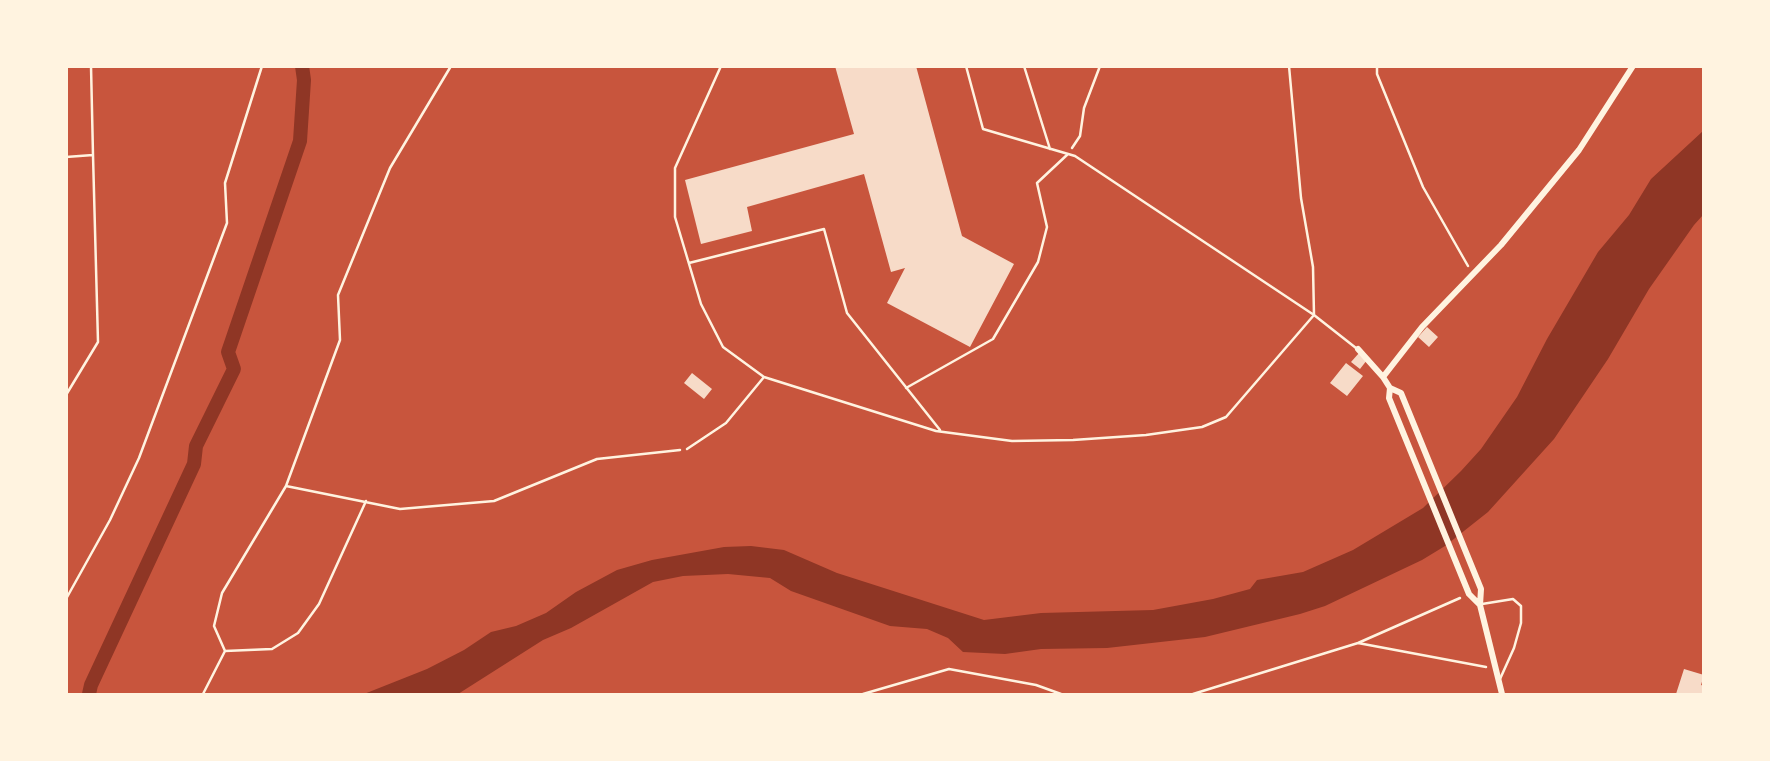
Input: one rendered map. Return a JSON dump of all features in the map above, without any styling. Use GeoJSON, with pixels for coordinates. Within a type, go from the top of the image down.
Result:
{"type":"FeatureCollection","features":[{"type":"Feature","properties":{"kind":"street"},"geometry":{"type":"LineString","coordinates":[[1383,377],[1422,327],[1501,244],[1579,150],[1633,66]]}},
{"type":"Feature","properties":{"kind":"street"},"geometry":{"type":"LineString","coordinates":[[1357,349],[1390,388],[1401,393],[1481,589],[1480,605],[1502,695]]}},
{"type":"Feature","properties":{"kind":"street"},"geometry":{"type":"LineString","coordinates":[[1390,388],[1389,398],[1469,594],[1480,605]]}},
{"type":"Feature","properties":{"kind":"lane"},"geometry":{"type":"LineString","coordinates":[[66,395],[98,342],[91,66]]}},
{"type":"Feature","properties":{"kind":"lane"},"geometry":{"type":"LineString","coordinates":[[721,66],[675,168],[676,217],[701,304],[723,347],[764,377],[941,431],[1012,441],[1146,435],[1202,427],[1226,417],[1314,315],[1313,267],[1301,198],[1289,66]]}},
{"type":"Feature","properties":{"kind":"lane"},"geometry":{"type":"LineString","coordinates":[[966,66],[983,129],[1076,156],[1314,315],[1357,349]]}},
{"type":"Feature","properties":{"kind":"lane"},"geometry":{"type":"LineString","coordinates":[[1024,66],[1049,149]]}},
{"type":"Feature","properties":{"kind":"lane"},"geometry":{"type":"LineString","coordinates":[[906,388],[993,339],[1038,262],[1047,227],[1037,183],[1068,154]]}},
{"type":"Feature","properties":{"kind":"lane"},"geometry":{"type":"LineString","coordinates":[[66,158],[93,155]]}},
{"type":"Feature","properties":{"kind":"lane"},"geometry":{"type":"LineString","coordinates":[[689,263],[824,229],[847,313],[941,431]]}},
{"type":"Feature","properties":{"kind":"lane"},"geometry":{"type":"LineString","coordinates":[[687,449],[726,423],[764,377]]}},
{"type":"Feature","properties":{"kind":"lane"},"geometry":{"type":"LineString","coordinates":[[1480,605],[1513,599],[1521,606],[1521,623],[1514,648],[1500,679]]}},
{"type":"Feature","properties":{"kind":"path"},"geometry":{"type":"LineString","coordinates":[[66,599],[110,520],[139,458],[227,223],[225,183],[262,66]]}},
{"type":"Feature","properties":{"kind":"path"},"geometry":{"type":"LineString","coordinates":[[225,651],[214,626],[222,593],[286,486],[340,340],[338,295],[390,168],[452,66]]}},
{"type":"Feature","properties":{"kind":"path"},"geometry":{"type":"LineString","coordinates":[[1068,154],[1080,136],[1084,108],[1100,66]]}},
{"type":"Feature","properties":{"kind":"path"},"geometry":{"type":"LineString","coordinates":[[1377,66],[1377,74],[1423,187],[1473,274]]}},
{"type":"Feature","properties":{"kind":"path"},"geometry":{"type":"LineString","coordinates":[[286,486],[400,509],[494,501],[597,459],[687,449]]}},
{"type":"Feature","properties":{"kind":"path"},"geometry":{"type":"LineString","coordinates":[[225,651],[272,649],[298,633],[319,604],[366,501]]}},
{"type":"Feature","properties":{"kind":"path"},"geometry":{"type":"LineString","coordinates":[[1193,695],[1358,643],[1469,594]]}},
{"type":"Feature","properties":{"kind":"path"},"geometry":{"type":"LineString","coordinates":[[1358,643],[1497,669]]}},
{"type":"Feature","properties":{"kind":"path"},"geometry":{"type":"LineString","coordinates":[[203,695],[225,651]]}},
{"type":"Feature","properties":{"kind":"path"},"geometry":{"type":"LineString","coordinates":[[863,695],[949,669],[1036,685],[1061,695]]}},
{"type":"Feature","properties":{"kind":"shaded area"},"geometry":{"type":"Polygon","coordinates":[[[1703,131],[1703,215],[1649,289],[1608,359],[1554,439],[1488,512],[1445,546],[1422,560],[1325,606],[1205,637],[1107,648],[1041,649],[1005,654],[963,652],[948,638],[927,629],[890,626],[791,591],[770,578],[728,574],[683,576],[653,582],[571,628],[543,640],[458,694],[364,694],[427,669],[491,632],[516,626],[546,613],[576,592],[617,570],[652,560],[724,547],[751,546],[784,550],[837,573],[984,620],[1041,613],[1153,610],[1213,599],[1250,589],[1257,580],[1303,572],[1353,550],[1423,508],[1481,449],[1517,397],[1598,252],[1629,215],[1651,179],[1703,131]]]}},
{"type":"Feature","properties":{"kind":"building"},"geometry":{"type":"Polygon","coordinates":[[[835,66],[916,66],[962,236],[1014,264],[970,347],[887,303],[905,268],[891,272],[864,174],[747,207],[752,231],[701,244],[685,180],[854,134],[835,66]]]}},
{"type":"Feature","properties":{"kind":"building"},"geometry":{"type":"Polygon","coordinates":[[[1427,327],[1438,337],[1429,347],[1418,337],[1427,327]]]}},
{"type":"Feature","properties":{"kind":"building"},"geometry":{"type":"Polygon","coordinates":[[[1359,353],[1367,360],[1360,369],[1351,362],[1359,353]]]}},
{"type":"Feature","properties":{"kind":"building"},"geometry":{"type":"Polygon","coordinates":[[[1346,363],[1363,376],[1347,396],[1330,383],[1346,363]]]}},
{"type":"Feature","properties":{"kind":"building"},"geometry":{"type":"Polygon","coordinates":[[[692,373],[712,389],[704,399],[684,383],[692,373]]]}},
{"type":"Feature","properties":{"kind":"building"},"geometry":{"type":"Polygon","coordinates":[[[1684,669],[1704,675],[1701,685],[1704,686],[1704,694],[1676,694],[1684,669]]]}},
{"type":"Feature","properties":{"kind":"waterway"},"geometry":{"type":"LineString","coordinates":[[89,694],[194,464],[196,446],[234,369],[228,352],[300,141],[304,80],[302,66]]}}]}
